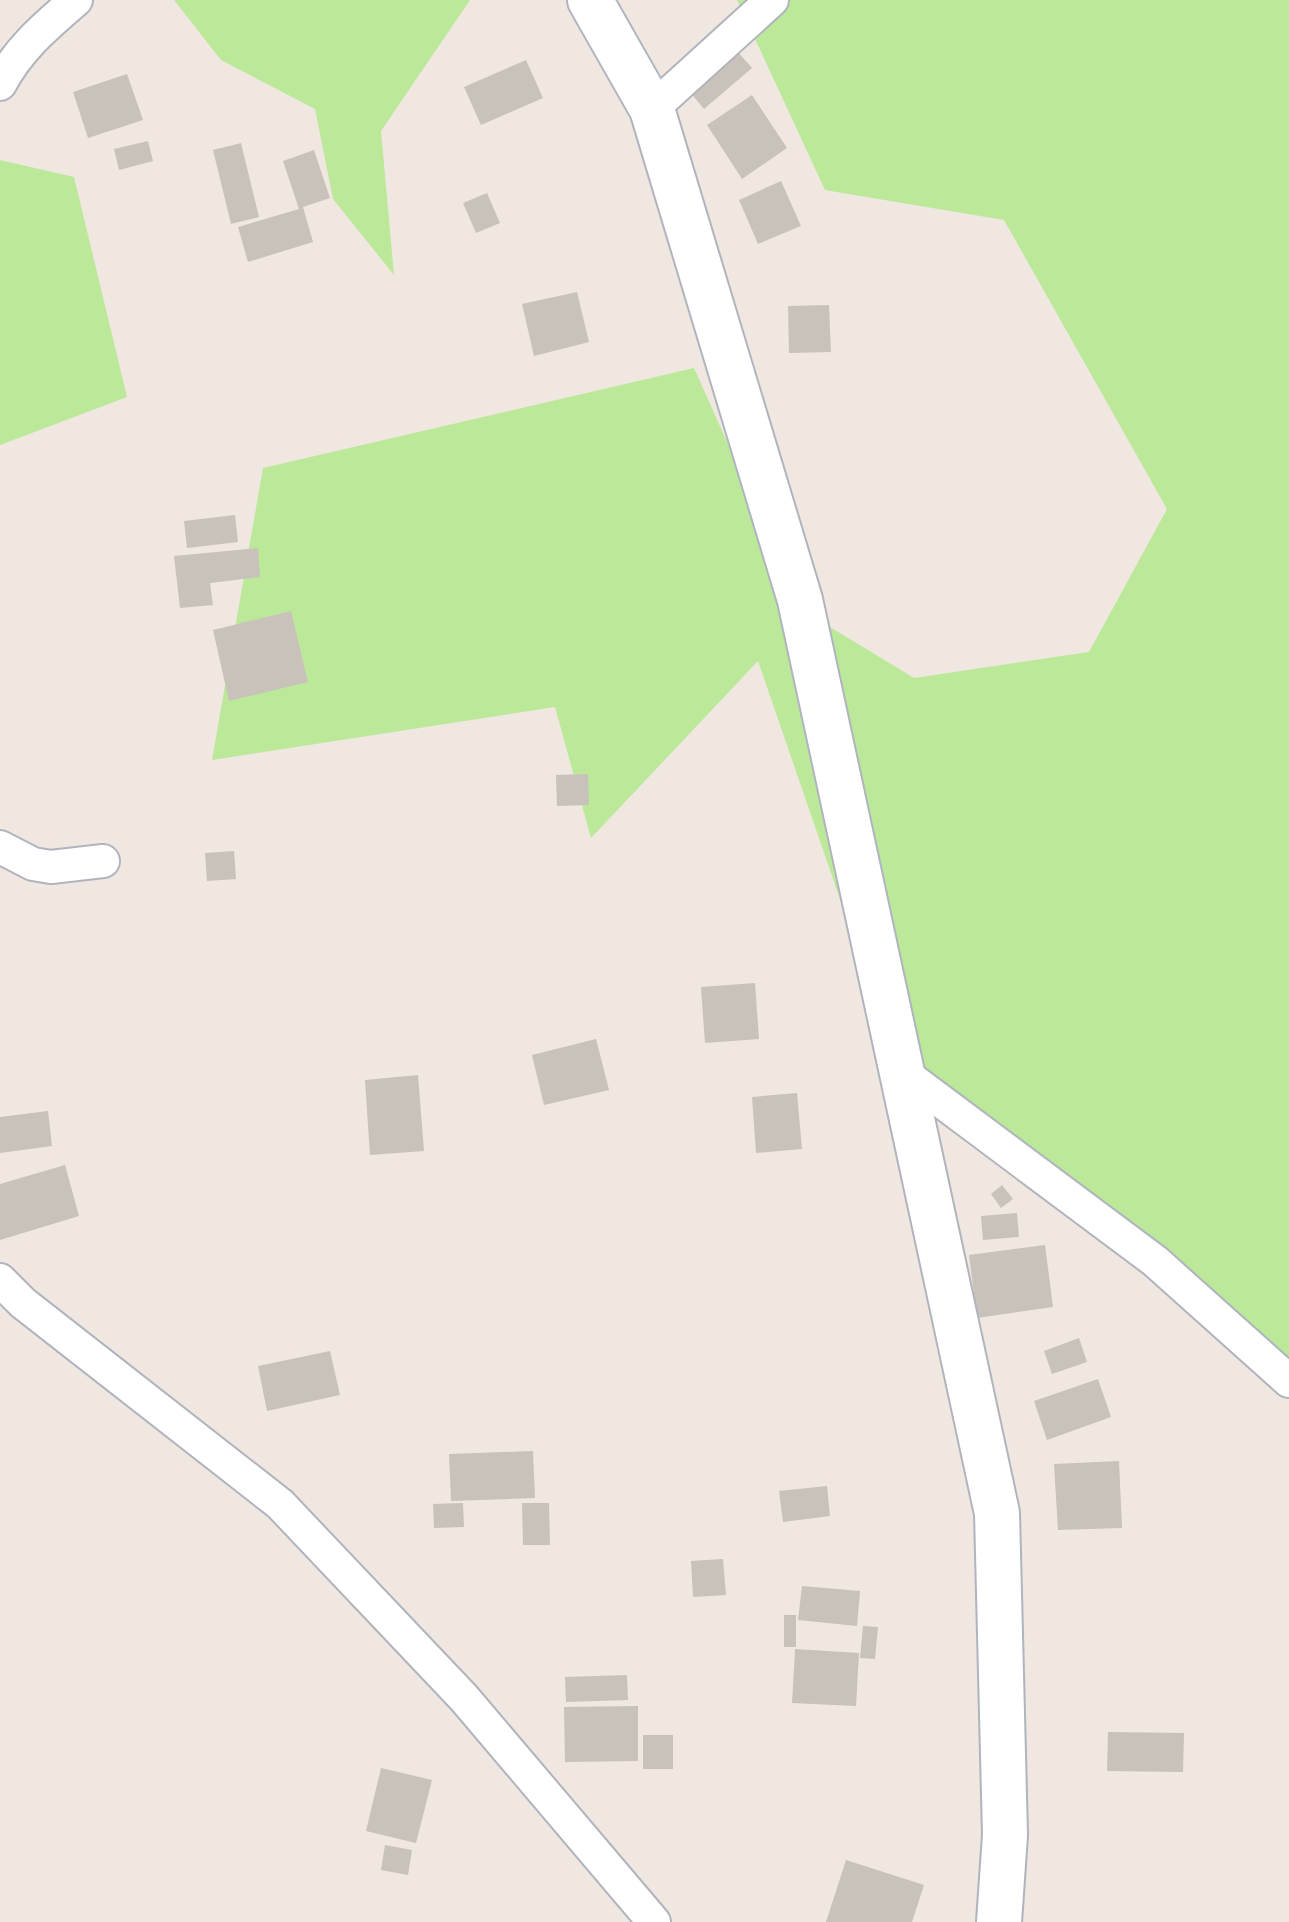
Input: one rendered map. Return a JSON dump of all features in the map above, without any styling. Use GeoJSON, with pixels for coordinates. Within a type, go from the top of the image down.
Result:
{"type":"FeatureCollection","features":[{"type":"Feature","properties":{"kind":"street"},"geometry":{"type":"LineString","coordinates":[[0,84],[13,59],[31,38],[76,0]]}},
{"type":"Feature","properties":{"kind":"street"},"geometry":{"type":"LineString","coordinates":[[590,0],[652,109],[800,600],[997,1513],[1005,1835],[999,1922]]}},
{"type":"Feature","properties":{"kind":"street"},"geometry":{"type":"LineString","coordinates":[[652,109],[772,0]]}},
{"type":"Feature","properties":{"kind":"street"},"geometry":{"type":"LineString","coordinates":[[0,847],[33,864],[51,867],[103,861]]}},
{"type":"Feature","properties":{"kind":"street"},"geometry":{"type":"LineString","coordinates":[[902,1072],[1155,1261],[1289,1381]]}},
{"type":"Feature","properties":{"kind":"street"},"geometry":{"type":"LineString","coordinates":[[0,1280],[23,1303],[280,1504],[464,1698],[654,1922]]}},
{"type":"Feature","properties":{"kind":"green space"},"geometry":{"type":"Polygon","coordinates":[[[174,0],[470,0],[381,131],[394,275],[333,199],[315,109],[221,60],[174,0]]]}},
{"type":"Feature","properties":{"kind":"green space"},"geometry":{"type":"Polygon","coordinates":[[[737,0],[1289,0],[1289,1389],[1156,1271],[903,1082],[758,661],[591,838],[555,707],[212,760],[263,468],[694,368],[802,610],[914,678],[1089,652],[1167,509],[1004,220],[825,190],[737,0]]]}},
{"type":"Feature","properties":{"kind":"green space"},"geometry":{"type":"Polygon","coordinates":[[[0,160],[74,177],[127,397],[0,445],[0,160]]]}},
{"type":"Feature","properties":{"kind":"building"},"geometry":{"type":"Polygon","coordinates":[[[737,51],[752,68],[704,109],[690,92],[737,51]]]}},
{"type":"Feature","properties":{"kind":"building"},"geometry":{"type":"Polygon","coordinates":[[[526,60],[543,98],[481,125],[464,87],[526,60]]]}},
{"type":"Feature","properties":{"kind":"building"},"geometry":{"type":"Polygon","coordinates":[[[127,74],[143,120],[88,138],[73,92],[127,74]]]}},
{"type":"Feature","properties":{"kind":"building"},"geometry":{"type":"Polygon","coordinates":[[[752,95],[787,148],[742,179],[707,125],[752,95]]]}},
{"type":"Feature","properties":{"kind":"building"},"geometry":{"type":"Polygon","coordinates":[[[148,141],[153,161],[119,170],[114,149],[148,141]]]}},
{"type":"Feature","properties":{"kind":"building"},"geometry":{"type":"Polygon","coordinates":[[[241,143],[259,217],[231,224],[213,150],[241,143]]]}},
{"type":"Feature","properties":{"kind":"building"},"geometry":{"type":"Polygon","coordinates":[[[314,150],[330,198],[303,207],[313,242],[248,262],[238,227],[299,209],[283,161],[314,150]]]}},
{"type":"Feature","properties":{"kind":"building"},"geometry":{"type":"Polygon","coordinates":[[[781,181],[801,226],[758,244],[739,200],[781,181]]]}},
{"type":"Feature","properties":{"kind":"building"},"geometry":{"type":"Polygon","coordinates":[[[487,193],[500,223],[476,233],[463,203],[487,193]]]}},
{"type":"Feature","properties":{"kind":"building"},"geometry":{"type":"Polygon","coordinates":[[[577,292],[589,342],[534,356],[522,304],[577,292]]]}},
{"type":"Feature","properties":{"kind":"building"},"geometry":{"type":"Polygon","coordinates":[[[829,305],[831,352],[789,353],[788,306],[829,305]]]}},
{"type":"Feature","properties":{"kind":"building"},"geometry":{"type":"Polygon","coordinates":[[[235,515],[238,542],[187,548],[184,521],[235,515]]]}},
{"type":"Feature","properties":{"kind":"building"},"geometry":{"type":"Polygon","coordinates":[[[258,548],[260,577],[210,583],[213,605],[180,608],[174,556],[258,548]]]}},
{"type":"Feature","properties":{"kind":"building"},"geometry":{"type":"Polygon","coordinates":[[[291,611],[308,682],[229,701],[213,630],[291,611]]]}},
{"type":"Feature","properties":{"kind":"building"},"geometry":{"type":"Polygon","coordinates":[[[588,774],[589,805],[557,806],[556,775],[588,774]]]}},
{"type":"Feature","properties":{"kind":"building"},"geometry":{"type":"Polygon","coordinates":[[[234,851],[236,879],[207,881],[205,853],[234,851]]]}},
{"type":"Feature","properties":{"kind":"building"},"geometry":{"type":"Polygon","coordinates":[[[755,983],[759,1039],[705,1043],[701,987],[755,983]]]}},
{"type":"Feature","properties":{"kind":"building"},"geometry":{"type":"Polygon","coordinates":[[[596,1039],[609,1090],[544,1105],[532,1055],[596,1039]]]}},
{"type":"Feature","properties":{"kind":"building"},"geometry":{"type":"Polygon","coordinates":[[[418,1075],[424,1151],[370,1155],[365,1080],[418,1075]]]}},
{"type":"Feature","properties":{"kind":"building"},"geometry":{"type":"Polygon","coordinates":[[[797,1093],[802,1149],[756,1153],[752,1097],[797,1093]]]}},
{"type":"Feature","properties":{"kind":"building"},"geometry":{"type":"Polygon","coordinates":[[[48,1111],[52,1146],[0,1153],[0,1117],[48,1111]]]}},
{"type":"Feature","properties":{"kind":"building"},"geometry":{"type":"Polygon","coordinates":[[[65,1165],[79,1216],[0,1240],[0,1184],[65,1165]]]}},
{"type":"Feature","properties":{"kind":"building"},"geometry":{"type":"Polygon","coordinates":[[[1002,1185],[1013,1199],[1001,1208],[991,1194],[1002,1185]]]}},
{"type":"Feature","properties":{"kind":"building"},"geometry":{"type":"Polygon","coordinates":[[[1017,1213],[1019,1237],[983,1240],[981,1216],[1017,1213]]]}},
{"type":"Feature","properties":{"kind":"building"},"geometry":{"type":"Polygon","coordinates":[[[1045,1245],[1053,1307],[977,1318],[969,1255],[1045,1245]]]}},
{"type":"Feature","properties":{"kind":"building"},"geometry":{"type":"Polygon","coordinates":[[[1079,1338],[1087,1362],[1052,1374],[1044,1351],[1079,1338]]]}},
{"type":"Feature","properties":{"kind":"building"},"geometry":{"type":"Polygon","coordinates":[[[330,1351],[340,1395],[267,1411],[258,1366],[330,1351]]]}},
{"type":"Feature","properties":{"kind":"building"},"geometry":{"type":"Polygon","coordinates":[[[1098,1379],[1111,1417],[1047,1440],[1034,1401],[1098,1379]]]}},
{"type":"Feature","properties":{"kind":"building"},"geometry":{"type":"Polygon","coordinates":[[[533,1451],[535,1498],[451,1501],[449,1454],[533,1451]]]}},
{"type":"Feature","properties":{"kind":"building"},"geometry":{"type":"Polygon","coordinates":[[[1119,1461],[1122,1528],[1058,1530],[1054,1464],[1119,1461]]]}},
{"type":"Feature","properties":{"kind":"building"},"geometry":{"type":"Polygon","coordinates":[[[827,1486],[830,1516],[783,1522],[779,1491],[827,1486]]]}},
{"type":"Feature","properties":{"kind":"building"},"geometry":{"type":"Polygon","coordinates":[[[463,1503],[464,1527],[434,1528],[433,1504],[463,1503]]]}},
{"type":"Feature","properties":{"kind":"building"},"geometry":{"type":"Polygon","coordinates":[[[522,1503],[549,1503],[550,1545],[523,1545],[522,1503]]]}},
{"type":"Feature","properties":{"kind":"building"},"geometry":{"type":"Polygon","coordinates":[[[723,1559],[726,1595],[693,1597],[691,1561],[723,1559]]]}},
{"type":"Feature","properties":{"kind":"building"},"geometry":{"type":"Polygon","coordinates":[[[802,1586],[860,1591],[857,1626],[798,1620],[802,1586]]]}},
{"type":"Feature","properties":{"kind":"building"},"geometry":{"type":"Polygon","coordinates":[[[784,1615],[796,1615],[796,1647],[784,1647],[784,1615]]]}},
{"type":"Feature","properties":{"kind":"building"},"geometry":{"type":"Polygon","coordinates":[[[863,1626],[878,1627],[875,1659],[860,1658],[863,1626]]]}},
{"type":"Feature","properties":{"kind":"building"},"geometry":{"type":"Polygon","coordinates":[[[795,1649],[859,1653],[856,1706],[792,1703],[795,1649]]]}},
{"type":"Feature","properties":{"kind":"building"},"geometry":{"type":"Polygon","coordinates":[[[627,1675],[628,1700],[566,1702],[565,1677],[627,1675]]]}},
{"type":"Feature","properties":{"kind":"building"},"geometry":{"type":"Polygon","coordinates":[[[638,1706],[638,1761],[565,1762],[564,1707],[638,1706]]]}},
{"type":"Feature","properties":{"kind":"building"},"geometry":{"type":"Polygon","coordinates":[[[1108,1732],[1184,1733],[1183,1772],[1107,1771],[1108,1732]]]}},
{"type":"Feature","properties":{"kind":"building"},"geometry":{"type":"Polygon","coordinates":[[[643,1735],[673,1735],[673,1769],[643,1769],[643,1735]]]}},
{"type":"Feature","properties":{"kind":"building"},"geometry":{"type":"Polygon","coordinates":[[[381,1768],[432,1780],[416,1843],[366,1831],[381,1768]]]}},
{"type":"Feature","properties":{"kind":"building"},"geometry":{"type":"Polygon","coordinates":[[[385,1845],[412,1850],[408,1875],[381,1870],[385,1845]]]}},
{"type":"Feature","properties":{"kind":"building"},"geometry":{"type":"Polygon","coordinates":[[[846,1860],[924,1885],[912,1922],[826,1922],[846,1860]]]}}]}
